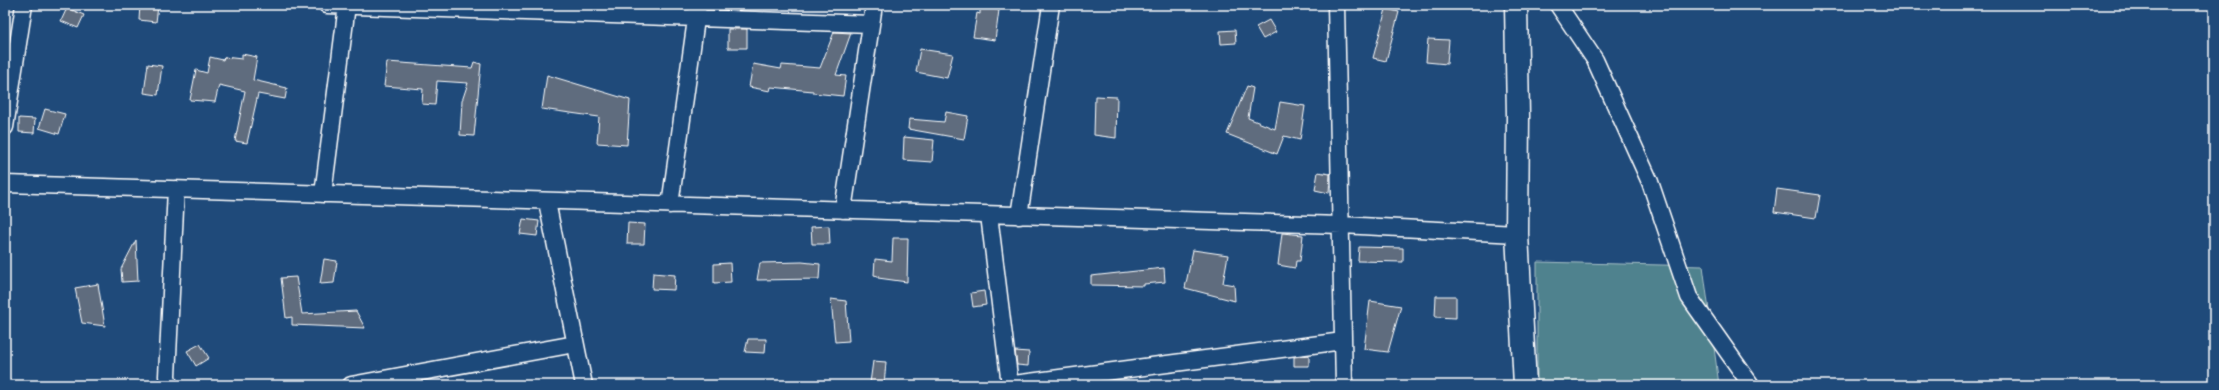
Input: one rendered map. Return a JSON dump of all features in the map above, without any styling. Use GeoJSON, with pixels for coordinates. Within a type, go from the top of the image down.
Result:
{"type":"FeatureCollection","features":[{"type":"Feature","properties":{"kind":"main road"},"geometry":{"type":"LineString","coordinates":[[1516,5],[1518,116],[1517,234],[1525,385]]}},
{"type":"Feature","properties":{"kind":"street"},"geometry":{"type":"LineString","coordinates":[[5,127],[24,5]]}},
{"type":"Feature","properties":{"kind":"street"},"geometry":{"type":"LineString","coordinates":[[328,5],[697,11],[871,24]]}},
{"type":"Feature","properties":{"kind":"street"},"geometry":{"type":"LineString","coordinates":[[843,210],[874,5]]}},
{"type":"Feature","properties":{"kind":"street"},"geometry":{"type":"LineString","coordinates":[[1019,216],[1051,5]]}},
{"type":"Feature","properties":{"kind":"street"},"geometry":{"type":"LineString","coordinates":[[1336,5],[1344,385]]}},
{"type":"Feature","properties":{"kind":"street"},"geometry":{"type":"LineString","coordinates":[[1558,5],[1595,60],[1650,182],[1689,297],[1751,385]]}},
{"type":"Feature","properties":{"kind":"street"},"geometry":{"type":"LineString","coordinates":[[323,194],[347,6]]}},
{"type":"Feature","properties":{"kind":"street"},"geometry":{"type":"LineString","coordinates":[[670,205],[697,11]]}},
{"type":"Feature","properties":{"kind":"street"},"geometry":{"type":"LineString","coordinates":[[5,184],[547,202],[1341,225],[1517,234]]}},
{"type":"Feature","properties":{"kind":"street"},"geometry":{"type":"LineString","coordinates":[[169,385],[167,376],[176,189]]}},
{"type":"Feature","properties":{"kind":"street"},"geometry":{"type":"LineString","coordinates":[[547,202],[584,385]]}},
{"type":"Feature","properties":{"kind":"street"},"geometry":{"type":"LineString","coordinates":[[989,215],[1009,385],[1343,341]]}},
{"type":"Feature","properties":{"kind":"street"},"geometry":{"type":"LineString","coordinates":[[351,385],[576,344]]}},
{"type":"Feature","properties":{"kind":"green space"},"geometry":{"type":"Polygon","coordinates":[[[1537,262],[1703,266],[1719,385],[1537,385],[1537,262]]]}},
{"type":"Feature","properties":{"kind":"building"},"geometry":{"type":"Polygon","coordinates":[[[140,5],[158,6],[156,22],[139,20],[140,5]]]}},
{"type":"Feature","properties":{"kind":"building"},"geometry":{"type":"Polygon","coordinates":[[[67,8],[84,15],[78,28],[61,21],[67,8]]]}},
{"type":"Feature","properties":{"kind":"building"},"geometry":{"type":"Polygon","coordinates":[[[980,8],[999,10],[995,40],[973,37],[977,13],[980,14],[980,8]]]}},
{"type":"Feature","properties":{"kind":"building"},"geometry":{"type":"Polygon","coordinates":[[[1386,9],[1399,12],[1386,61],[1373,58],[1386,9]]]}},
{"type":"Feature","properties":{"kind":"building"},"geometry":{"type":"Polygon","coordinates":[[[1269,20],[1276,32],[1263,39],[1256,27],[1269,20]]]}},
{"type":"Feature","properties":{"kind":"building"},"geometry":{"type":"Polygon","coordinates":[[[728,29],[747,29],[747,48],[728,48],[728,29]]]}},
{"type":"Feature","properties":{"kind":"building"},"geometry":{"type":"Polygon","coordinates":[[[1235,30],[1236,43],[1221,44],[1220,31],[1235,30]]]}},
{"type":"Feature","properties":{"kind":"building"},"geometry":{"type":"Polygon","coordinates":[[[834,32],[851,33],[836,75],[846,76],[843,96],[813,93],[813,91],[771,87],[770,91],[749,87],[753,64],[781,69],[782,65],[820,68],[834,32]]]}},
{"type":"Feature","properties":{"kind":"building"},"geometry":{"type":"Polygon","coordinates":[[[1428,39],[1449,40],[1447,64],[1426,62],[1428,39]]]}},
{"type":"Feature","properties":{"kind":"building"},"geometry":{"type":"Polygon","coordinates":[[[920,49],[953,54],[947,78],[916,72],[920,49]]]}},
{"type":"Feature","properties":{"kind":"building"},"geometry":{"type":"Polygon","coordinates":[[[242,54],[257,57],[253,80],[287,88],[285,99],[258,94],[247,143],[235,141],[245,91],[219,85],[215,102],[190,100],[196,70],[207,73],[210,57],[223,60],[224,57],[242,59],[242,54]]]}},
{"type":"Feature","properties":{"kind":"building"},"geometry":{"type":"Polygon","coordinates":[[[387,62],[472,68],[474,62],[481,64],[474,136],[460,135],[462,101],[468,83],[437,81],[435,105],[422,104],[423,89],[384,86],[387,62]]]}},
{"type":"Feature","properties":{"kind":"building"},"geometry":{"type":"Polygon","coordinates":[[[148,64],[162,66],[158,95],[144,93],[148,64]]]}},
{"type":"Feature","properties":{"kind":"building"},"geometry":{"type":"Polygon","coordinates":[[[547,75],[630,100],[627,145],[597,143],[599,117],[542,109],[547,75]]]}},
{"type":"Feature","properties":{"kind":"building"},"geometry":{"type":"Polygon","coordinates":[[[1247,86],[1253,88],[1248,118],[1275,129],[1280,102],[1305,106],[1300,140],[1284,136],[1277,154],[1227,134],[1247,86]]]}},
{"type":"Feature","properties":{"kind":"building"},"geometry":{"type":"Polygon","coordinates":[[[1095,96],[1117,97],[1116,138],[1094,135],[1095,96]]]}},
{"type":"Feature","properties":{"kind":"building"},"geometry":{"type":"Polygon","coordinates":[[[45,109],[65,114],[59,134],[39,128],[45,109]]]}},
{"type":"Feature","properties":{"kind":"building"},"geometry":{"type":"Polygon","coordinates":[[[946,112],[968,116],[964,139],[908,129],[909,119],[944,122],[946,112]]]}},
{"type":"Feature","properties":{"kind":"building"},"geometry":{"type":"Polygon","coordinates":[[[19,118],[35,119],[34,133],[19,132],[19,118]]]}},
{"type":"Feature","properties":{"kind":"building"},"geometry":{"type":"Polygon","coordinates":[[[904,137],[934,140],[932,162],[903,160],[904,137]]]}},
{"type":"Feature","properties":{"kind":"building"},"geometry":{"type":"Polygon","coordinates":[[[1318,172],[1330,174],[1329,193],[1315,190],[1318,172]]]}},
{"type":"Feature","properties":{"kind":"building"},"geometry":{"type":"Polygon","coordinates":[[[1777,189],[1820,195],[1816,218],[1774,212],[1777,189]]]}},
{"type":"Feature","properties":{"kind":"building"},"geometry":{"type":"Polygon","coordinates":[[[523,219],[539,221],[537,236],[520,234],[523,219]]]}},
{"type":"Feature","properties":{"kind":"building"},"geometry":{"type":"Polygon","coordinates":[[[628,223],[645,224],[644,244],[627,244],[628,223]]]}},
{"type":"Feature","properties":{"kind":"building"},"geometry":{"type":"Polygon","coordinates":[[[829,226],[830,244],[812,244],[811,227],[829,226]]]}},
{"type":"Feature","properties":{"kind":"building"},"geometry":{"type":"Polygon","coordinates":[[[1282,233],[1303,235],[1300,261],[1296,261],[1295,268],[1278,265],[1282,233]]]}},
{"type":"Feature","properties":{"kind":"building"},"geometry":{"type":"Polygon","coordinates":[[[893,238],[908,238],[907,282],[878,278],[878,276],[874,275],[875,259],[892,261],[893,238]]]}},
{"type":"Feature","properties":{"kind":"building"},"geometry":{"type":"Polygon","coordinates":[[[136,240],[138,281],[122,282],[121,269],[136,240]]]}},
{"type":"Feature","properties":{"kind":"building"},"geometry":{"type":"Polygon","coordinates":[[[1359,247],[1403,248],[1403,262],[1358,261],[1359,247]]]}},
{"type":"Feature","properties":{"kind":"building"},"geometry":{"type":"Polygon","coordinates":[[[1193,250],[1228,255],[1223,283],[1234,285],[1235,301],[1185,288],[1193,250]]]}},
{"type":"Feature","properties":{"kind":"building"},"geometry":{"type":"Polygon","coordinates":[[[324,259],[337,261],[334,283],[320,284],[324,259]]]}},
{"type":"Feature","properties":{"kind":"building"},"geometry":{"type":"Polygon","coordinates":[[[802,262],[820,264],[819,279],[757,280],[760,263],[802,262]]]}},
{"type":"Feature","properties":{"kind":"building"},"geometry":{"type":"Polygon","coordinates":[[[730,263],[731,282],[714,283],[714,264],[730,263]]]}},
{"type":"Feature","properties":{"kind":"building"},"geometry":{"type":"Polygon","coordinates":[[[1164,268],[1165,282],[1144,284],[1144,286],[1091,285],[1091,276],[1164,268]]]}},
{"type":"Feature","properties":{"kind":"building"},"geometry":{"type":"Polygon","coordinates":[[[653,273],[675,275],[674,290],[652,289],[653,273]]]}},
{"type":"Feature","properties":{"kind":"building"},"geometry":{"type":"Polygon","coordinates":[[[296,277],[302,314],[356,311],[365,328],[292,325],[292,317],[286,318],[281,278],[296,277]]]}},
{"type":"Feature","properties":{"kind":"building"},"geometry":{"type":"Polygon","coordinates":[[[98,284],[105,326],[82,323],[75,288],[98,284]]]}},
{"type":"Feature","properties":{"kind":"building"},"geometry":{"type":"Polygon","coordinates":[[[984,291],[986,305],[973,307],[971,293],[984,291]]]}},
{"type":"Feature","properties":{"kind":"building"},"geometry":{"type":"Polygon","coordinates":[[[1436,296],[1456,296],[1456,318],[1435,317],[1436,296]]]}},
{"type":"Feature","properties":{"kind":"building"},"geometry":{"type":"Polygon","coordinates":[[[831,299],[846,301],[849,341],[835,342],[831,299]]]}},
{"type":"Feature","properties":{"kind":"building"},"geometry":{"type":"Polygon","coordinates":[[[1370,301],[1401,306],[1388,352],[1364,349],[1370,301]]]}},
{"type":"Feature","properties":{"kind":"building"},"geometry":{"type":"Polygon","coordinates":[[[748,339],[766,339],[765,353],[745,352],[748,339]]]}},
{"type":"Feature","properties":{"kind":"building"},"geometry":{"type":"Polygon","coordinates":[[[200,344],[209,358],[196,366],[187,351],[200,344]]]}},
{"type":"Feature","properties":{"kind":"building"},"geometry":{"type":"Polygon","coordinates":[[[1015,351],[1029,352],[1028,366],[1017,365],[1015,351]]]}},
{"type":"Feature","properties":{"kind":"building"},"geometry":{"type":"Polygon","coordinates":[[[1309,355],[1309,366],[1294,366],[1294,357],[1309,355]]]}},
{"type":"Feature","properties":{"kind":"building"},"geometry":{"type":"Polygon","coordinates":[[[873,361],[886,362],[884,385],[870,383],[873,361]]]}}]}
